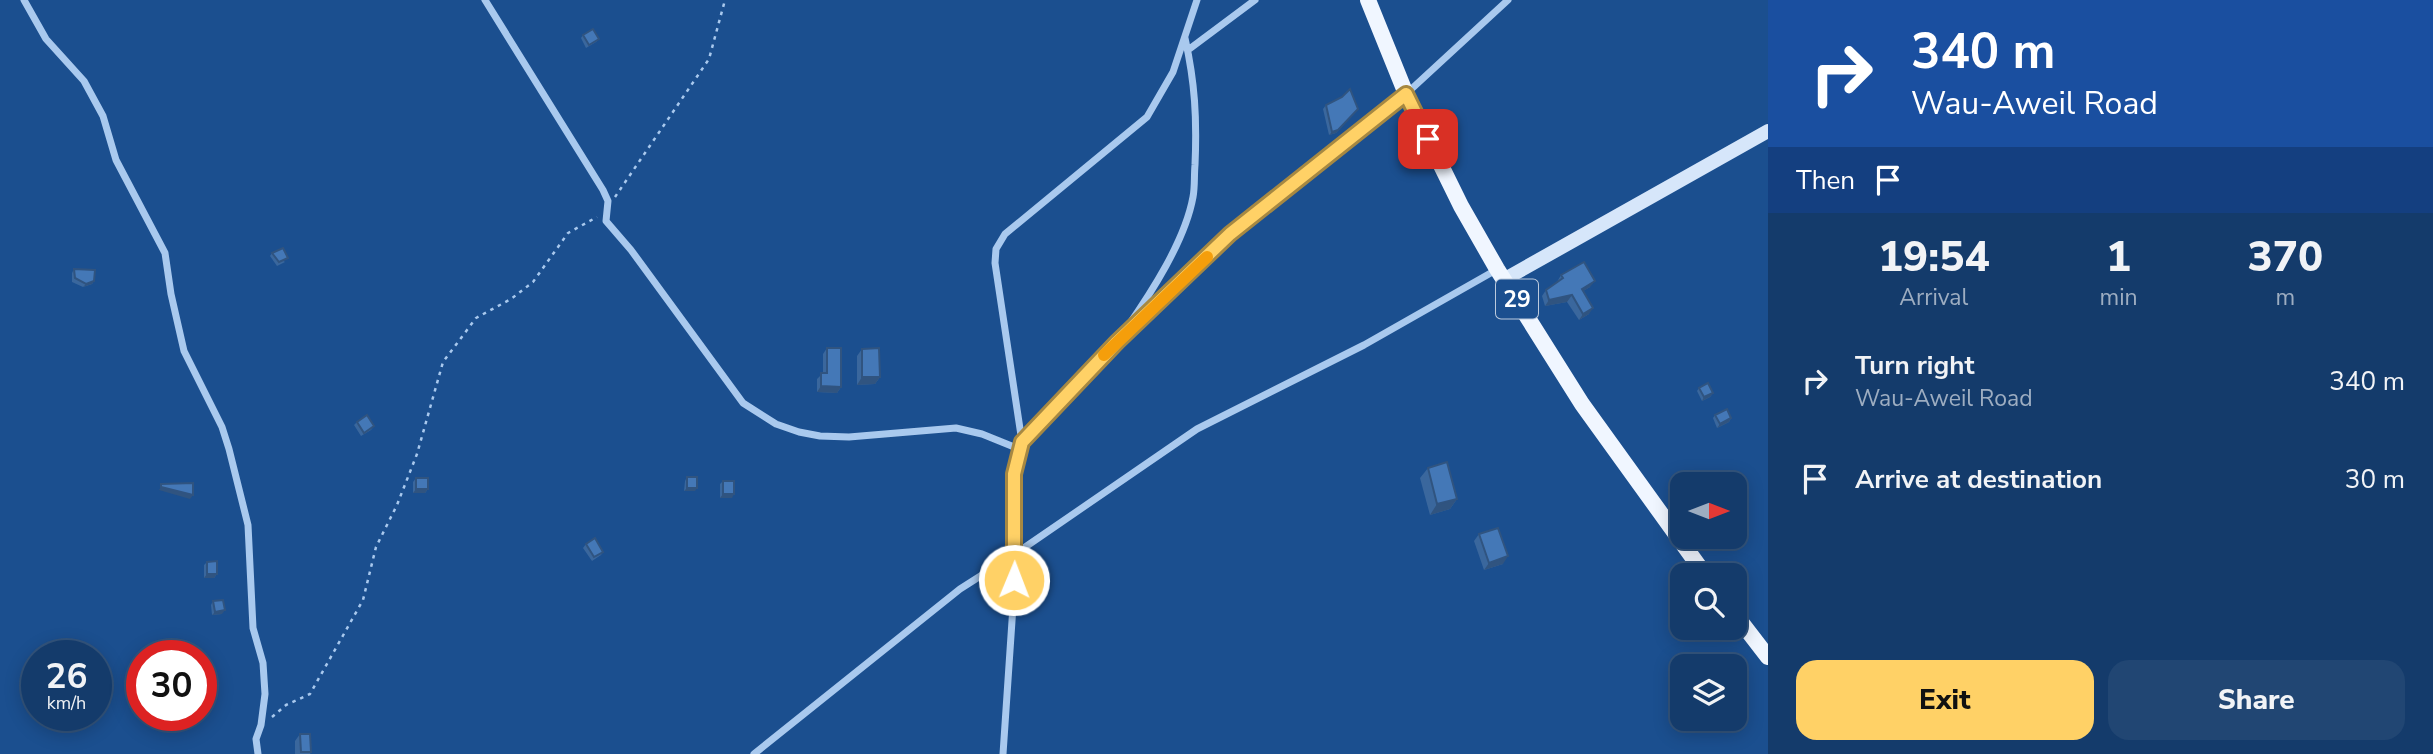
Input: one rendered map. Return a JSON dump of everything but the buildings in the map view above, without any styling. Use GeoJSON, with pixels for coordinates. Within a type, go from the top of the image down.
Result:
{"type":"FeatureCollection","features":[{"type":"Feature","properties":{"kind":"main road","name":"29"},"geometry":{"type":"LineString","coordinates":[[1368,0],[1406,94],[1461,206],[1582,404],[1697,563]]}},
{"type":"Feature","properties":{"kind":"main road"},"geometry":{"type":"LineString","coordinates":[[1747,630],[1768,657]]}},
{"type":"Feature","properties":{"kind":"street"},"geometry":{"type":"LineString","coordinates":[[24,0],[46,39],[84,81],[103,116],[116,160],[165,253],[184,351],[222,427],[248,525],[253,628],[263,663],[265,694],[261,725],[256,739],[258,754]]}},
{"type":"Feature","properties":{"kind":"street"},"geometry":{"type":"LineString","coordinates":[[485,0],[603,190],[608,201],[606,221],[631,250],[743,403],[776,424],[820,436],[849,437],[957,428],[1021,445]]}},
{"type":"Feature","properties":{"kind":"street"},"geometry":{"type":"LineString","coordinates":[[1003,754],[1015,554],[1014,474],[1021,445],[995,263],[996,249],[1005,234],[1147,117],[1173,72],[1197,0]]}},
{"type":"Feature","properties":{"kind":"street"},"geometry":{"type":"LineString","coordinates":[[1188,50],[1255,0]]}},
{"type":"Feature","properties":{"kind":"street"},"geometry":{"type":"LineString","coordinates":[[1021,445],[1117,342],[1230,234],[1406,94],[1508,0]]}},
{"type":"Feature","properties":{"kind":"street"},"geometry":{"type":"LineString","coordinates":[[1117,342],[1156,284],[1180,235],[1193,197],[1198,118],[1185,37]]}},
{"type":"Feature","properties":{"kind":"street"},"geometry":{"type":"LineString","coordinates":[[754,754],[960,589],[1197,429],[1501,274],[1768,131]]}},
{"type":"Feature","properties":{"kind":"path"},"geometry":{"type":"LineString","coordinates":[[261,725],[286,705],[310,694],[363,600],[376,547],[397,505],[417,454],[443,362],[476,318],[511,299],[533,282],[568,233],[605,212],[709,59],[724,0]]}},
{"type":"Feature","properties":{"kind":"slow traffic"},"geometry":{"type":"LineString","coordinates":[[1104,355],[1207,257]]}},
{"type":"Feature","properties":{"kind":"route"},"geometry":{"type":"LineString","coordinates":[[1014,580],[1014,474],[1017,456],[1022,442],[1049,412],[1117,342],[1230,234],[1406,94],[1428,139]]}}]}
